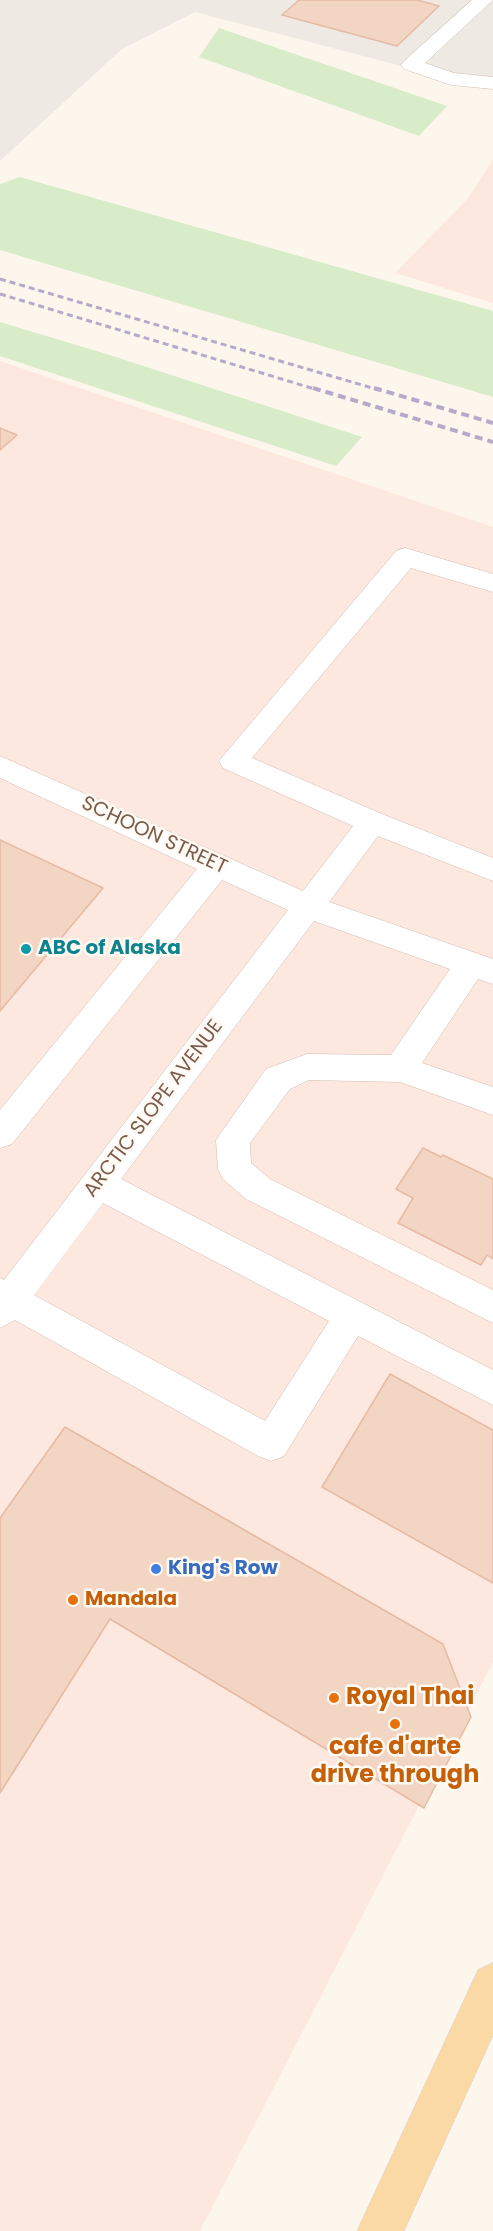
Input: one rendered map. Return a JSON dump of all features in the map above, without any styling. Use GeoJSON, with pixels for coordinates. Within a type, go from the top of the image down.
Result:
{"type":"FeatureCollection","features":[{"type":"Feature","properties":{"kind":"main road"},"geometry":{"type":"LineString","coordinates":[[380,2231],[493,1985]]}},
{"type":"Feature","properties":{"kind":"street"},"geometry":{"type":"LineString","coordinates":[[483,0],[411,65],[457,80],[491,79]]}},
{"type":"Feature","properties":{"kind":"street"},"geometry":{"type":"LineString","coordinates":[[493,583],[405,557],[233,761],[372,822],[493,870]]}},
{"type":"Feature","properties":{"kind":"street","name":"SCHOON STREET"},"geometry":{"type":"LineString","coordinates":[[0,766],[308,906],[482,968]]}},
{"type":"Feature","properties":{"kind":"street","name":"ARCTIC SLOPE AVENUE"},"geometry":{"type":"LineString","coordinates":[[3,1302],[97,1184],[372,822]]}},
{"type":"Feature","properties":{"kind":"street"},"geometry":{"type":"LineString","coordinates":[[0,1134],[217,865]]}},
{"type":"Feature","properties":{"kind":"street"},"geometry":{"type":"LineString","coordinates":[[400,1069],[482,968]]}},
{"type":"Feature","properties":{"kind":"street"},"geometry":{"type":"LineString","coordinates":[[493,1101],[400,1069],[307,1067],[278,1079],[233,1140],[235,1169],[258,1189],[493,1306]]}},
{"type":"Feature","properties":{"kind":"street"},"geometry":{"type":"LineString","coordinates":[[97,1184],[493,1388]]}},
{"type":"Feature","properties":{"kind":"street"},"geometry":{"type":"LineString","coordinates":[[3,1302],[271,1444],[352,1316]]}},
{"type":"Feature","properties":{"kind":"shaded area"},"geometry":{"type":"Polygon","coordinates":[[[0,0],[493,0],[493,90],[195,12],[122,49],[0,161],[0,0]]]}},
{"type":"Feature","properties":{"kind":"shaded area"},"geometry":{"type":"Polygon","coordinates":[[[493,159],[493,303],[395,273],[469,197],[493,159]]]}},
{"type":"Feature","properties":{"kind":"shaded area"},"geometry":{"type":"Polygon","coordinates":[[[0,361],[493,527],[493,1662],[200,2231],[0,2231],[0,361]]]}},
{"type":"Feature","properties":{"kind":"green space"},"geometry":{"type":"Polygon","coordinates":[[[219,28],[447,106],[419,136],[199,57],[219,28]]]}},
{"type":"Feature","properties":{"kind":"green space"},"geometry":{"type":"Polygon","coordinates":[[[20,177],[493,311],[493,397],[0,250],[0,184],[20,177]]]}},
{"type":"Feature","properties":{"kind":"green space"},"geometry":{"type":"Polygon","coordinates":[[[0,322],[362,437],[336,466],[0,356],[0,322]]]}},
{"type":"Feature","properties":{"kind":"building"},"geometry":{"type":"Polygon","coordinates":[[[299,0],[417,0],[439,6],[397,46],[282,15],[299,0]]]}},
{"type":"Feature","properties":{"kind":"building"},"geometry":{"type":"Polygon","coordinates":[[[0,428],[17,435],[0,450],[0,428]]]}},
{"type":"Feature","properties":{"kind":"building","name":"ABC of Alaska"},"geometry":{"type":"Polygon","coordinates":[[[0,840],[103,888],[0,1011],[0,840]]]}},
{"type":"Feature","properties":{"kind":"building"},"geometry":{"type":"Polygon","coordinates":[[[423,1148],[493,1179],[493,1259],[487,1255],[481,1265],[398,1223],[413,1198],[396,1189],[423,1148]]]}},
{"type":"Feature","properties":{"kind":"building"},"geometry":{"type":"Polygon","coordinates":[[[390,1374],[493,1430],[493,1583],[322,1487],[390,1374]]]}},
{"type":"Feature","properties":{"kind":"building","name":"King's Row"},"geometry":{"type":"Polygon","coordinates":[[[65,1427],[443,1644],[471,1717],[424,1808],[110,1619],[0,1793],[0,1518],[65,1427]]]}},
{"type":"Feature","properties":{"kind":"railway"},"geometry":{"type":"LineString","coordinates":[[0,279],[379,390]]}},
{"type":"Feature","properties":{"kind":"railway"},"geometry":{"type":"LineString","coordinates":[[0,294],[318,390]]}},
{"type":"Feature","properties":{"kind":"railway"},"geometry":{"type":"LineString","coordinates":[[313,388],[493,442]]}},
{"type":"Feature","properties":{"kind":"railway"},"geometry":{"type":"LineString","coordinates":[[374,388],[493,423]]}},
{"type":"Feature","properties":{"kind":"place","name":"ABC of Alaska"},"geometry":{"type":"Point","coordinates":[26,949]}},
{"type":"Feature","properties":{"kind":"place","name":"King's Row"},"geometry":{"type":"Point","coordinates":[156,1569]}},
{"type":"Feature","properties":{"kind":"place","name":"Mandala"},"geometry":{"type":"Point","coordinates":[73,1600]}},
{"type":"Feature","properties":{"kind":"place","name":"Royal Thai"},"geometry":{"type":"Point","coordinates":[334,1698]}},
{"type":"Feature","properties":{"kind":"place","name":"cafe d'arte drive through"},"geometry":{"type":"Point","coordinates":[395,1724]}}]}
